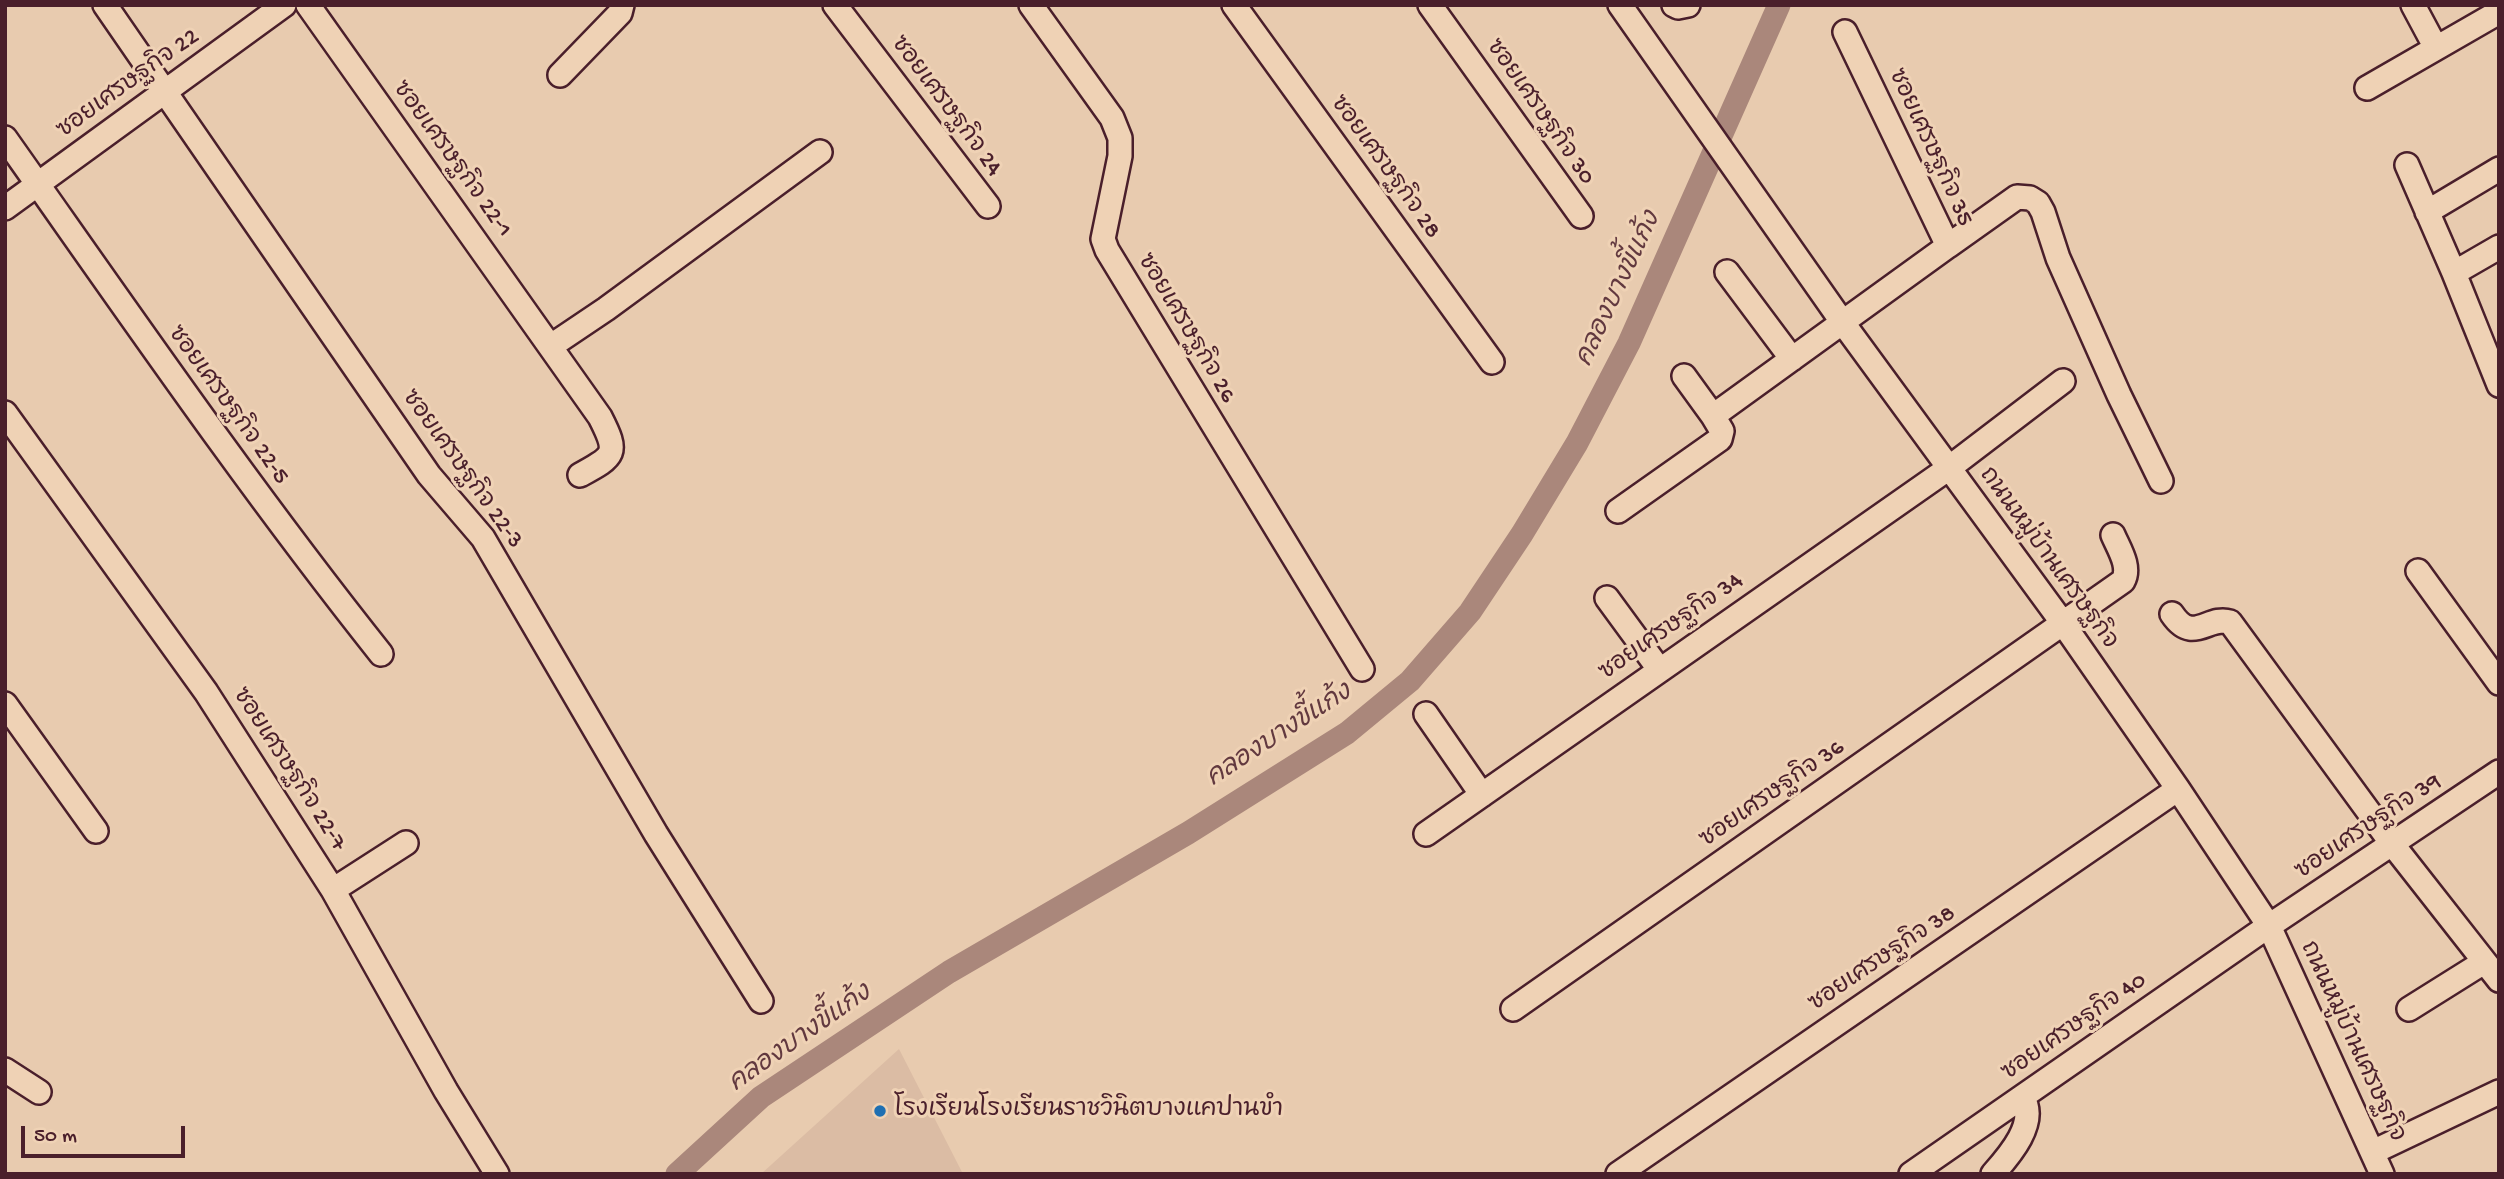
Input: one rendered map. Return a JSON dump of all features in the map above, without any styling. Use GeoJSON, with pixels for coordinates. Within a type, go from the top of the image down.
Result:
{"type":"FeatureCollection","features":[{"type":"Feature","properties":{"kind":"street","name":"ซอยเศรษฐกิจ 22-3"},"geometry":{"type":"LineString","coordinates":[[105,5],[429,475],[483,538],[656,834],[761,1001]]}},
{"type":"Feature","properties":{"kind":"street","name":"ซอยเศรษฐกิจ 22"},"geometry":{"type":"LineString","coordinates":[[5,208],[284,5]]}},
{"type":"Feature","properties":{"kind":"street","name":"ซอยเศรษฐกิจ 22-1"},"geometry":{"type":"LineString","coordinates":[[308,5],[600,417],[612,440],[606,461],[580,475]]}},
{"type":"Feature","properties":{"kind":"street"},"geometry":{"type":"LineString","coordinates":[[560,75],[620,13],[622,5]]}},
{"type":"Feature","properties":{"kind":"street","name":"ซอยเศรษฐกิจ 24"},"geometry":{"type":"LineString","coordinates":[[835,5],[988,206]]}},
{"type":"Feature","properties":{"kind":"street","name":"ซอยเศรษฐกิจ 26"},"geometry":{"type":"LineString","coordinates":[[1031,5],[1112,118],[1120,138],[1120,156],[1103,239],[1107,250],[1362,669]]}},
{"type":"Feature","properties":{"kind":"street","name":"ซอยเศรษฐกิจ 28"},"geometry":{"type":"LineString","coordinates":[[1234,5],[1492,362]]}},
{"type":"Feature","properties":{"kind":"street","name":"ซอยเศรษฐกิจ 30"},"geometry":{"type":"LineString","coordinates":[[1430,5],[1581,216]]}},
{"type":"Feature","properties":{"kind":"street","name":"ถนนหมู่บ้านเศรษฐกิจ"},"geometry":{"type":"LineString","coordinates":[[1620,5],[1843,323],[2062,622],[2269,926],[2382,1174]]}},
{"type":"Feature","properties":{"kind":"street"},"geometry":{"type":"LineString","coordinates":[[1674,5],[1688,5]]}},
{"type":"Feature","properties":{"kind":"street"},"geometry":{"type":"LineString","coordinates":[[2413,5],[2436,48]]}},
{"type":"Feature","properties":{"kind":"street"},"geometry":{"type":"LineString","coordinates":[[2367,88],[2499,12]]}},
{"type":"Feature","properties":{"kind":"street","name":"ซอยเศรษฐกิจ 35"},"geometry":{"type":"LineString","coordinates":[[1713,416],[1948,246],[1845,32]]}},
{"type":"Feature","properties":{"kind":"street","name":"ซอยเศรษฐกิจ 22-5"},"geometry":{"type":"LineString","coordinates":[[5,138],[207,425],[318,576],[381,654]]}},
{"type":"Feature","properties":{"kind":"street"},"geometry":{"type":"LineString","coordinates":[[551,346],[606,309],[820,152]]}},
{"type":"Feature","properties":{"kind":"street"},"geometry":{"type":"LineString","coordinates":[[2407,165],[2499,385]]}},
{"type":"Feature","properties":{"kind":"street"},"geometry":{"type":"LineString","coordinates":[[2427,212],[2499,169]]}},
{"type":"Feature","properties":{"kind":"street"},"geometry":{"type":"LineString","coordinates":[[1948,246],[2017,197],[2030,198],[2038,203],[2058,258],[2161,481]]}},
{"type":"Feature","properties":{"kind":"street"},"geometry":{"type":"LineString","coordinates":[[2454,274],[2499,247]]}},
{"type":"Feature","properties":{"kind":"street"},"geometry":{"type":"LineString","coordinates":[[1727,272],[1792,359]]}},
{"type":"Feature","properties":{"kind":"street"},"geometry":{"type":"LineString","coordinates":[[1618,511],[1720,439],[1722,430],[1684,376]]}},
{"type":"Feature","properties":{"kind":"street","name":"ซอยเศรษฐกิจ 34"},"geometry":{"type":"LineString","coordinates":[[1426,834],[1949,468],[2063,381]]}},
{"type":"Feature","properties":{"kind":"street","name":"ซอยเศรษฐกิจ 22-7"},"geometry":{"type":"LineString","coordinates":[[5,414],[206,692],[333,890],[446,1091],[497,1174]]}},
{"type":"Feature","properties":{"kind":"street","name":"ซอยเศรษฐกิจ 36"},"geometry":{"type":"LineString","coordinates":[[1513,1009],[2123,581],[2127,574],[2126,568],[2113,535]]}},
{"type":"Feature","properties":{"kind":"street"},"geometry":{"type":"LineString","coordinates":[[2418,571],[2499,683]]}},
{"type":"Feature","properties":{"kind":"street"},"geometry":{"type":"LineString","coordinates":[[1607,598],[1659,669]]}},
{"type":"Feature","properties":{"kind":"street"},"geometry":{"type":"LineString","coordinates":[[2172,614],[2176,621],[2196,629],[2221,620],[2230,622],[2393,845],[2499,980]]}},
{"type":"Feature","properties":{"kind":"street"},"geometry":{"type":"LineString","coordinates":[[5,704],[96,831]]}},
{"type":"Feature","properties":{"kind":"street"},"geometry":{"type":"LineString","coordinates":[[1426,714],[1482,795]]}},
{"type":"Feature","properties":{"kind":"street","name":"ซอยเศรษฐกิจ 39"},"geometry":{"type":"LineString","coordinates":[[2269,926],[2499,772]]}},
{"type":"Feature","properties":{"kind":"street","name":"ซอยเศรษฐกิจ 38"},"geometry":{"type":"LineString","coordinates":[[1618,1174],[2178,789]]}},
{"type":"Feature","properties":{"kind":"street"},"geometry":{"type":"LineString","coordinates":[[333,890],[406,843]]}},
{"type":"Feature","properties":{"kind":"street","name":"ซอยเศรษฐกิจ 40"},"geometry":{"type":"LineString","coordinates":[[1911,1174],[2269,926]]}},
{"type":"Feature","properties":{"kind":"street"},"geometry":{"type":"LineString","coordinates":[[2409,1009],[2484,962]]}},
{"type":"Feature","properties":{"kind":"street"},"geometry":{"type":"LineString","coordinates":[[5,1070],[39,1092]]}},
{"type":"Feature","properties":{"kind":"street"},"geometry":{"type":"LineString","coordinates":[[2373,1152],[2499,1091]]}},
{"type":"Feature","properties":{"kind":"street"},"geometry":{"type":"LineString","coordinates":[[1993,1174],[2019,1138],[2027,1116],[2022,1097]]}},
{"type":"Feature","properties":{"kind":"shaded area","name":"โรงเรียนโรงเรียนราชวินิตบางแคปานขำ"},"geometry":{"type":"Polygon","coordinates":[[[899,1049],[963,1174],[761,1174],[899,1049]]]}},
{"type":"Feature","properties":{"kind":"waterway","name":"คลองบางขี้แก้ง"},"geometry":{"type":"LineString","coordinates":[[677,1174],[761,1097],[949,972],[1188,833],[1347,733],[1410,681],[1470,612],[1522,534],[1577,443],[1629,343],[1779,5]]}},
{"type":"Feature","properties":{"kind":"place","name":"โรงเรียนโรงเรียนราชวินิตบางแคปานขำ"},"geometry":{"type":"Point","coordinates":[880,1111]}}]}
